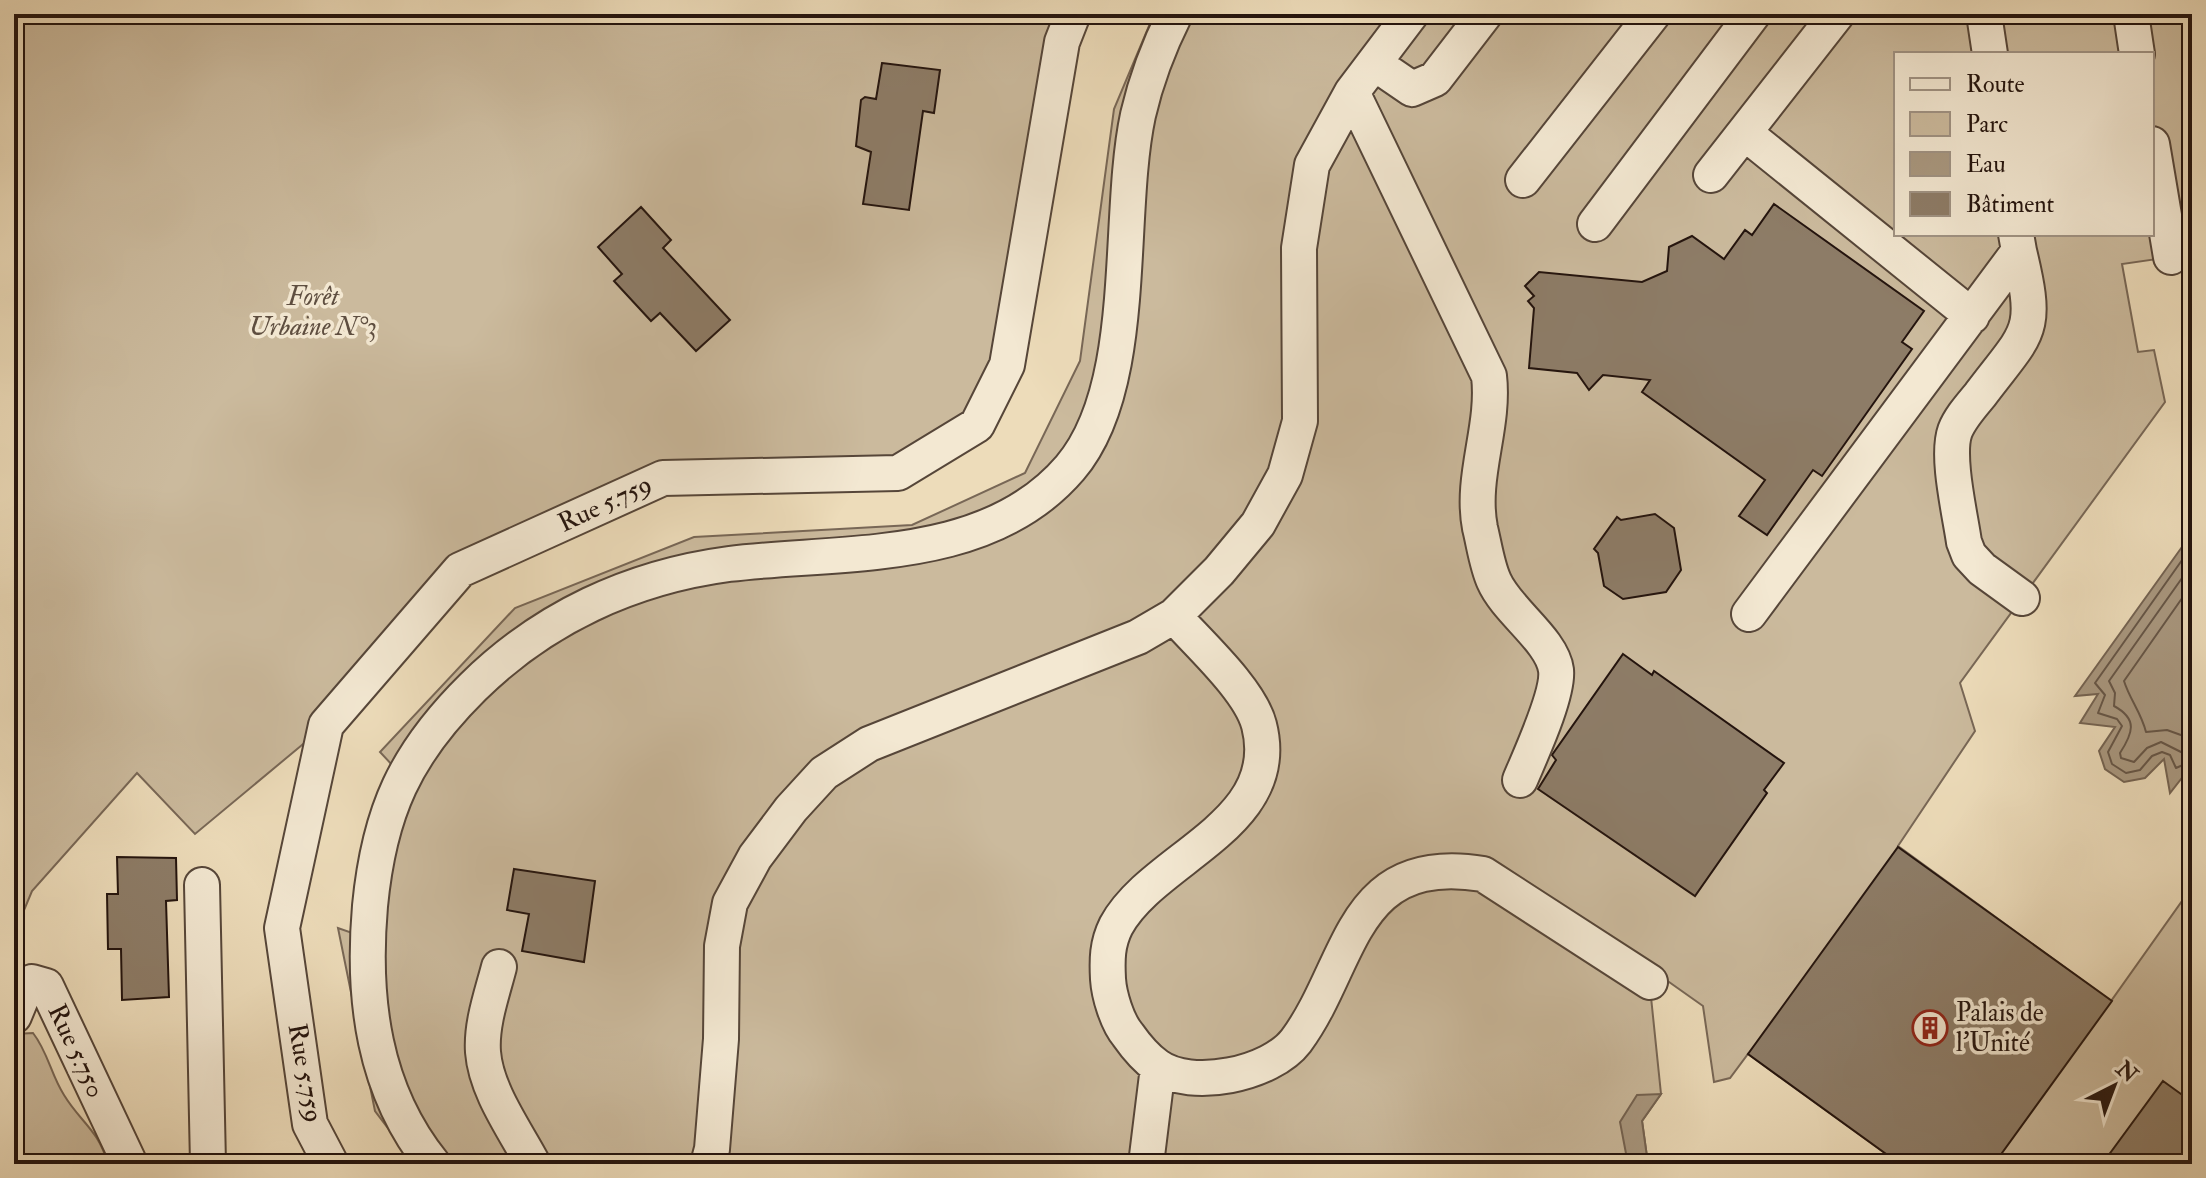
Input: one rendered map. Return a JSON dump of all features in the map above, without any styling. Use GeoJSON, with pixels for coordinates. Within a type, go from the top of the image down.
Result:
{"type":"FeatureCollection","features":[{"type":"Feature","properties":{"kind":"street","name":"Rue 5.759"},"geometry":{"type":"LineString","coordinates":[[331,1164],[310,1124],[282,928],[326,725],[460,570],[663,478],[898,473],[977,425],[1007,365],[1062,42],[1073,14]]}},
{"type":"Feature","properties":{"kind":"street"},"geometry":{"type":"LineString","coordinates":[[433,1164],[417,1144],[384,1078],[370,1017],[366,953],[373,873],[390,807],[408,763],[448,712],[497,663],[549,624],[620,590],[725,565],[916,547],[978,532],[1030,503],[1070,468],[1092,433],[1112,374],[1138,116],[1158,48],[1175,14]]}},
{"type":"Feature","properties":{"kind":"street"},"geometry":{"type":"LineString","coordinates":[[708,1164],[712,1149],[721,1039],[722,946],[730,903],[755,857],[791,809],[824,773],[869,744],[1138,637],[1174,616],[1258,524],[1285,475],[1300,421],[1299,248],[1312,165],[1352,92],[1411,14]]}},
{"type":"Feature","properties":{"kind":"street"},"geometry":{"type":"LineString","coordinates":[[1374,63],[1412,89],[1435,79],[1485,14]]}},
{"type":"Feature","properties":{"kind":"street"},"geometry":{"type":"LineString","coordinates":[[1523,180],[1653,14]]}},
{"type":"Feature","properties":{"kind":"street"},"geometry":{"type":"LineString","coordinates":[[1595,224],[1753,14]]}},
{"type":"Feature","properties":{"kind":"street"},"geometry":{"type":"LineString","coordinates":[[1711,175],[1837,14]]}},
{"type":"Feature","properties":{"kind":"street"},"geometry":{"type":"LineString","coordinates":[[1984,14],[1990,52]]}},
{"type":"Feature","properties":{"kind":"street"},"geometry":{"type":"LineString","coordinates":[[2131,14],[2137,52]]}},
{"type":"Feature","properties":{"kind":"street"},"geometry":{"type":"LineString","coordinates":[[1352,92],[1479,348],[1489,376],[1491,396],[1478,494],[1480,525],[1493,581],[1515,615],[1545,646],[1556,675],[1538,737],[1520,780]]}},
{"type":"Feature","properties":{"kind":"street"},"geometry":{"type":"LineString","coordinates":[[1746,134],[1972,316]]}},
{"type":"Feature","properties":{"kind":"street"},"geometry":{"type":"LineString","coordinates":[[2154,156],[2171,257]]}},
{"type":"Feature","properties":{"kind":"street"},"geometry":{"type":"LineString","coordinates":[[1749,614],[1972,316],[2018,242]]}},
{"type":"Feature","properties":{"kind":"street"},"geometry":{"type":"LineString","coordinates":[[2018,242],[2031,301],[2030,323],[2021,341],[1960,421],[1952,444],[1964,542],[1969,555],[2022,598]]}},
{"type":"Feature","properties":{"kind":"street"},"geometry":{"type":"LineString","coordinates":[[1174,616],[1249,703],[1259,725],[1261,745],[1259,773],[1243,806],[1134,904],[1117,925],[1107,951],[1108,989],[1125,1033],[1158,1067],[1186,1076],[1220,1077],[1249,1071],[1279,1058],[1303,1030],[1356,923],[1400,883],[1429,871],[1455,869],[1483,874],[1650,982]]}},
{"type":"Feature","properties":{"kind":"street"},"geometry":{"type":"LineString","coordinates":[[202,885],[208,1164]]}},
{"type":"Feature","properties":{"kind":"street"},"geometry":{"type":"LineString","coordinates":[[499,967],[486,1019],[483,1052],[491,1084],[533,1164]]}},
{"type":"Feature","properties":{"kind":"street","name":"Rue 5.750"},"geometry":{"type":"LineString","coordinates":[[14,1016],[26,987],[32,982],[46,986],[130,1164]]}},
{"type":"Feature","properties":{"kind":"street"},"geometry":{"type":"LineString","coordinates":[[1146,1164],[1158,1067]]}},
{"type":"Feature","properties":{"kind":"green space","name":"Forêt Urbaine N°3"},"geometry":{"type":"Polygon","coordinates":[[[14,14],[1073,14],[977,425],[898,473],[663,478],[461,570],[326,725],[195,834],[137,773],[32,891],[14,934],[14,14]]]}},
{"type":"Feature","properties":{"kind":"green space"},"geometry":{"type":"Polygon","coordinates":[[[1154,14],[2192,14],[2192,254],[2122,264],[2138,352],[2154,350],[2165,402],[1960,683],[1975,731],[1898,846],[2111,1001],[2192,887],[2192,1164],[1900,1164],[1748,1054],[1730,1078],[1714,1082],[1703,1006],[1669,982],[1651,997],[1661,1094],[1642,1121],[1648,1164],[415,1164],[375,1111],[338,928],[355,934],[394,767],[380,752],[515,608],[694,537],[912,525],[1025,473],[1080,361],[1114,109],[1154,14]]]}},
{"type":"Feature","properties":{"kind":"green space"},"geometry":{"type":"Polygon","coordinates":[[[33,1033],[70,1105],[94,1134],[108,1164],[14,1164],[14,1039],[15,1034],[33,1033]]]}},
{"type":"Feature","properties":{"kind":"water"},"geometry":{"type":"Polygon","coordinates":[[[2192,533],[2192,765],[2170,793],[2164,759],[2145,778],[2124,782],[2105,769],[2099,751],[2115,727],[2080,723],[2098,694],[2075,696],[2192,533]]]}},
{"type":"Feature","properties":{"kind":"water"},"geometry":{"type":"Polygon","coordinates":[[[1661,1094],[1642,1121],[1648,1164],[1628,1164],[1620,1122],[1637,1095],[1661,1094]]]}},
{"type":"Feature","properties":{"kind":"building"},"geometry":{"type":"Polygon","coordinates":[[[882,63],[940,70],[934,113],[923,111],[909,210],[863,204],[871,152],[856,146],[861,100],[865,97],[876,99],[882,63]]]}},
{"type":"Feature","properties":{"kind":"building"},"geometry":{"type":"Polygon","coordinates":[[[1774,204],[1924,311],[1902,342],[1912,349],[1822,476],[1813,470],[1767,535],[1739,516],[1765,480],[1642,392],[1650,380],[1603,375],[1589,390],[1577,373],[1529,368],[1534,308],[1528,301],[1534,296],[1525,286],[1539,272],[1642,282],[1667,271],[1669,247],[1692,236],[1724,259],[1745,230],[1752,235],[1774,204]]]}},
{"type":"Feature","properties":{"kind":"building"},"geometry":{"type":"Polygon","coordinates":[[[641,207],[671,240],[663,248],[730,320],[696,351],[660,313],[651,321],[614,281],[622,274],[598,247],[641,207]]]}},
{"type":"Feature","properties":{"kind":"building"},"geometry":{"type":"Polygon","coordinates":[[[1655,514],[1674,528],[1681,570],[1666,592],[1623,599],[1604,586],[1598,553],[1594,549],[1617,517],[1621,520],[1655,514]]]}},
{"type":"Feature","properties":{"kind":"building"},"geometry":{"type":"Polygon","coordinates":[[[1623,654],[1652,675],[1654,671],[1784,763],[1764,790],[1767,793],[1695,896],[1538,789],[1556,760],[1552,755],[1623,654]]]}},
{"type":"Feature","properties":{"kind":"building","name":"Palais de l'Unité"},"geometry":{"type":"Polygon","coordinates":[[[1898,847],[2112,1001],[1994,1164],[1900,1164],[1748,1054],[1898,847]]]}},
{"type":"Feature","properties":{"kind":"building"},"geometry":{"type":"Polygon","coordinates":[[[117,857],[176,858],[177,900],[166,901],[169,997],[122,1000],[121,949],[108,949],[107,894],[118,894],[117,857]]]}},
{"type":"Feature","properties":{"kind":"building"},"geometry":{"type":"Polygon","coordinates":[[[514,869],[595,881],[584,962],[522,951],[529,914],[507,910],[514,869]]]}},
{"type":"Feature","properties":{"kind":"building"},"geometry":{"type":"Polygon","coordinates":[[[2163,1081],[2192,1102],[2192,1164],[2119,1164],[2108,1156],[2163,1081]]]}},
{"type":"Feature","properties":{"kind":"place","name":"Palais de l'Unité"},"geometry":{"type":"Point","coordinates":[1930,1028]}}]}
